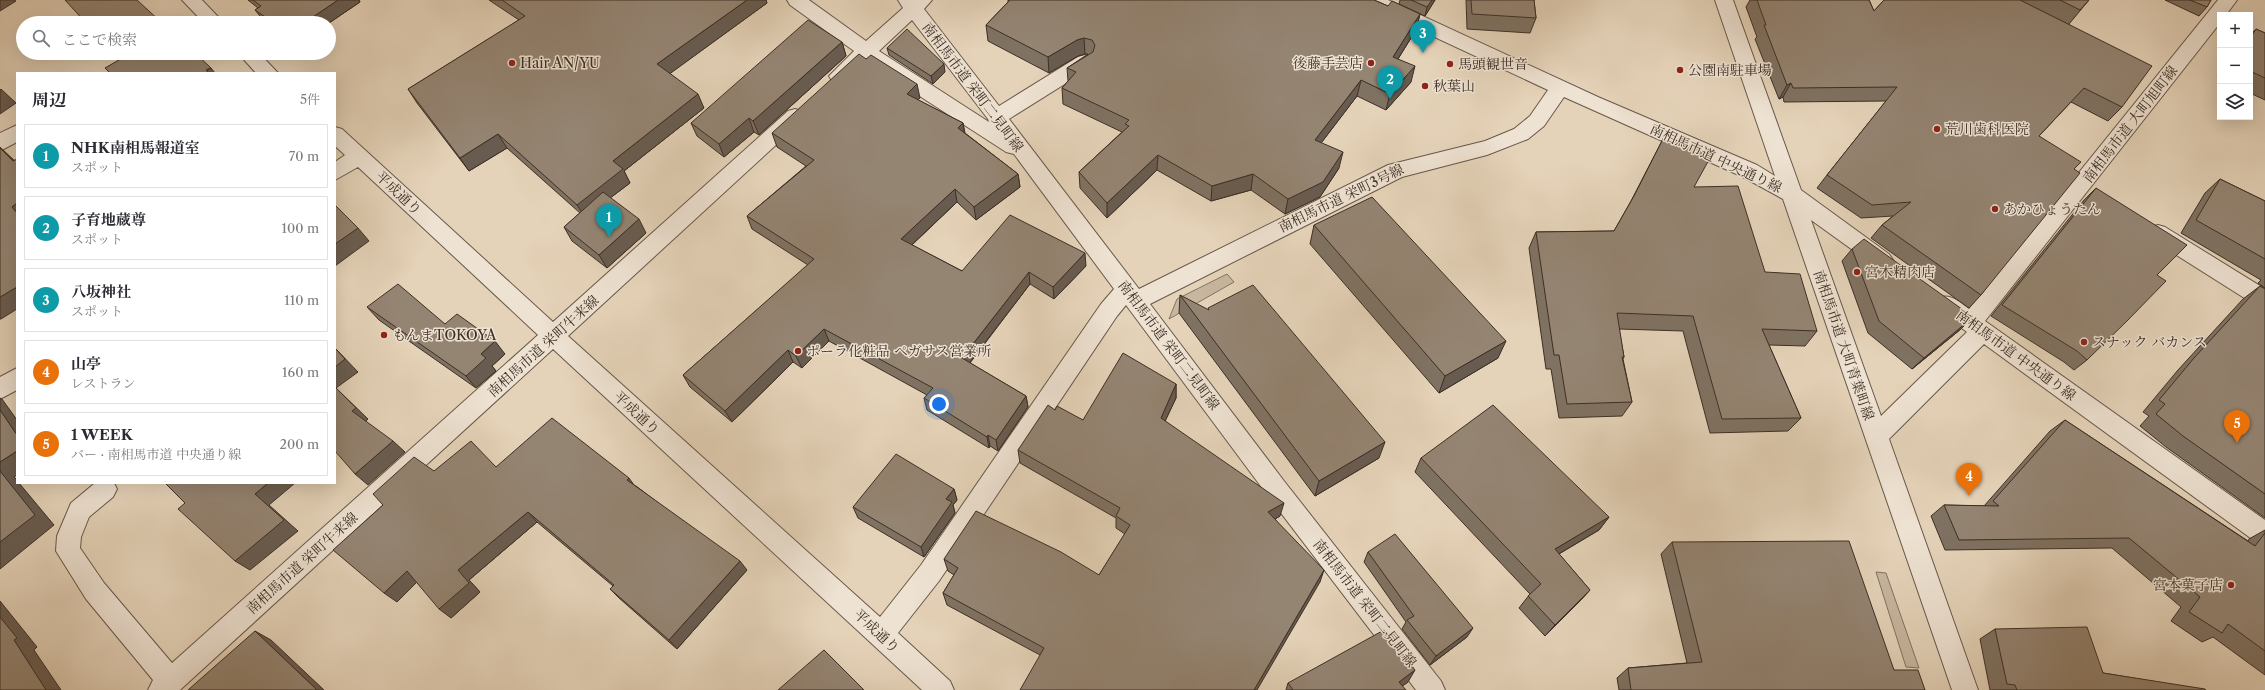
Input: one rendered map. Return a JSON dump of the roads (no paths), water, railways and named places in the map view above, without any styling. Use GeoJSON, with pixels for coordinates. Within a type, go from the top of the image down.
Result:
{"type":"FeatureCollection","features":[{"type":"Feature","properties":{"kind":"street"},"geometry":{"type":"LineString","coordinates":[[192,0],[205,16]]}},
{"type":"Feature","properties":{"kind":"street"},"geometry":{"type":"LineString","coordinates":[[796,0],[953,110],[1024,154]]}},
{"type":"Feature","properties":{"kind":"street","name":"南相馬市道 中央通り線"},"geometry":{"type":"LineString","coordinates":[[1372,0],[1560,87],[1750,171],[1791,194],[1900,273]]}},
{"type":"Feature","properties":{"kind":"street","name":"南相馬市道 大町青葉町線"},"geometry":{"type":"LineString","coordinates":[[1724,0],[1965,690]]}},
{"type":"Feature","properties":{"kind":"street","name":"南相馬市道 大町旭町線"},"geometry":{"type":"LineString","coordinates":[[1876,436],[1977,327],[2082,186],[2155,79],[2228,0]]}},
{"type":"Feature","properties":{"kind":"street"},"geometry":{"type":"LineString","coordinates":[[827,86],[867,51],[914,3]]}},
{"type":"Feature","properties":{"kind":"street","name":"南相馬市道 栄町二見町線"},"geometry":{"type":"LineString","coordinates":[[914,3],[1024,154],[1131,295],[1156,325],[1255,460],[1432,690]]}},
{"type":"Feature","properties":{"kind":"street"},"geometry":{"type":"LineString","coordinates":[[254,60],[267,72]]}},
{"type":"Feature","properties":{"kind":"street"},"geometry":{"type":"LineString","coordinates":[[996,116],[1085,62]]}},
{"type":"Feature","properties":{"kind":"street","name":"南相馬市道 栄町3号線"},"geometry":{"type":"LineString","coordinates":[[1131,295],[1395,171],[1414,164],[1489,147],[1520,134],[1533,125],[1560,87]]}},
{"type":"Feature","properties":{"kind":"street","name":"南相馬市道 栄町牛来線"},"geometry":{"type":"LineString","coordinates":[[166,686],[810,103]]}},
{"type":"Feature","properties":{"kind":"street"},"geometry":{"type":"LineString","coordinates":[[0,143],[16,133]]}},
{"type":"Feature","properties":{"kind":"street","name":"平成通り"},"geometry":{"type":"LineString","coordinates":[[336,135],[659,434],[758,522],[941,690]]}},
{"type":"Feature","properties":{"kind":"street"},"geometry":{"type":"LineString","coordinates":[[336,171],[359,156]]}},
{"type":"Feature","properties":{"kind":"street"},"geometry":{"type":"LineString","coordinates":[[2082,186],[2102,198]]}},
{"type":"Feature","properties":{"kind":"street"},"geometry":{"type":"LineString","coordinates":[[2141,223],[2265,300]]}},
{"type":"Feature","properties":{"kind":"street"},"geometry":{"type":"LineString","coordinates":[[881,635],[930,573],[1109,310],[1131,295]]}},
{"type":"Feature","properties":{"kind":"street","name":"南相馬市道 中央通り線"},"geometry":{"type":"LineString","coordinates":[[1932,295],[2265,534]]}},
{"type":"Feature","properties":{"kind":"street"},"geometry":{"type":"LineString","coordinates":[[0,389],[16,379]]}},
{"type":"Feature","properties":{"kind":"street"},"geometry":{"type":"LineString","coordinates":[[105,489],[79,511],[76,522],[69,536],[68,551],[95,591],[166,686]]}},
{"type":"Feature","properties":{"kind":"place","name":"八坂神社"},"geometry":{"type":"Point","coordinates":[1423,53]}},
{"type":"Feature","properties":{"kind":"place","name":"Hair AN/YU"},"geometry":{"type":"Point","coordinates":[512,63]}},
{"type":"Feature","properties":{"kind":"place","name":"後藤手芸店"},"geometry":{"type":"Point","coordinates":[1371,63]}},
{"type":"Feature","properties":{"kind":"place","name":"馬頭観世音"},"geometry":{"type":"Point","coordinates":[1450,64]}},
{"type":"Feature","properties":{"kind":"place","name":"公園南駐車場"},"geometry":{"type":"Point","coordinates":[1680,70]}},
{"type":"Feature","properties":{"kind":"place","name":"秋葉山"},"geometry":{"type":"Point","coordinates":[1425,86]}},
{"type":"Feature","properties":{"kind":"place","name":"子育地蔵尊"},"geometry":{"type":"Point","coordinates":[1390,99]}},
{"type":"Feature","properties":{"kind":"place","name":"荒川歯科医院"},"geometry":{"type":"Point","coordinates":[1937,129]}},
{"type":"Feature","properties":{"kind":"place","name":"あかひょうたん"},"geometry":{"type":"Point","coordinates":[1995,209]}},
{"type":"Feature","properties":{"kind":"place","name":"NHK南相馬報道室"},"geometry":{"type":"Point","coordinates":[609,237]}},
{"type":"Feature","properties":{"kind":"place","name":"宮木精肉店"},"geometry":{"type":"Point","coordinates":[1857,272]}},
{"type":"Feature","properties":{"kind":"place","name":"もんまTOKOYA"},"geometry":{"type":"Point","coordinates":[384,335]}},
{"type":"Feature","properties":{"kind":"place","name":"スナック バカンス"},"geometry":{"type":"Point","coordinates":[2084,342]}},
{"type":"Feature","properties":{"kind":"place","name":"ポーラ化粧品 ペガサス営業所"},"geometry":{"type":"Point","coordinates":[798,351]}},
{"type":"Feature","properties":{"kind":"place","name":"1 WEEK"},"geometry":{"type":"Point","coordinates":[2237,443]}},
{"type":"Feature","properties":{"kind":"place","name":"山亭"},"geometry":{"type":"Point","coordinates":[1969,496]}},
{"type":"Feature","properties":{"kind":"place","name":"宮本菓子店"},"geometry":{"type":"Point","coordinates":[2231,585]}}]}
